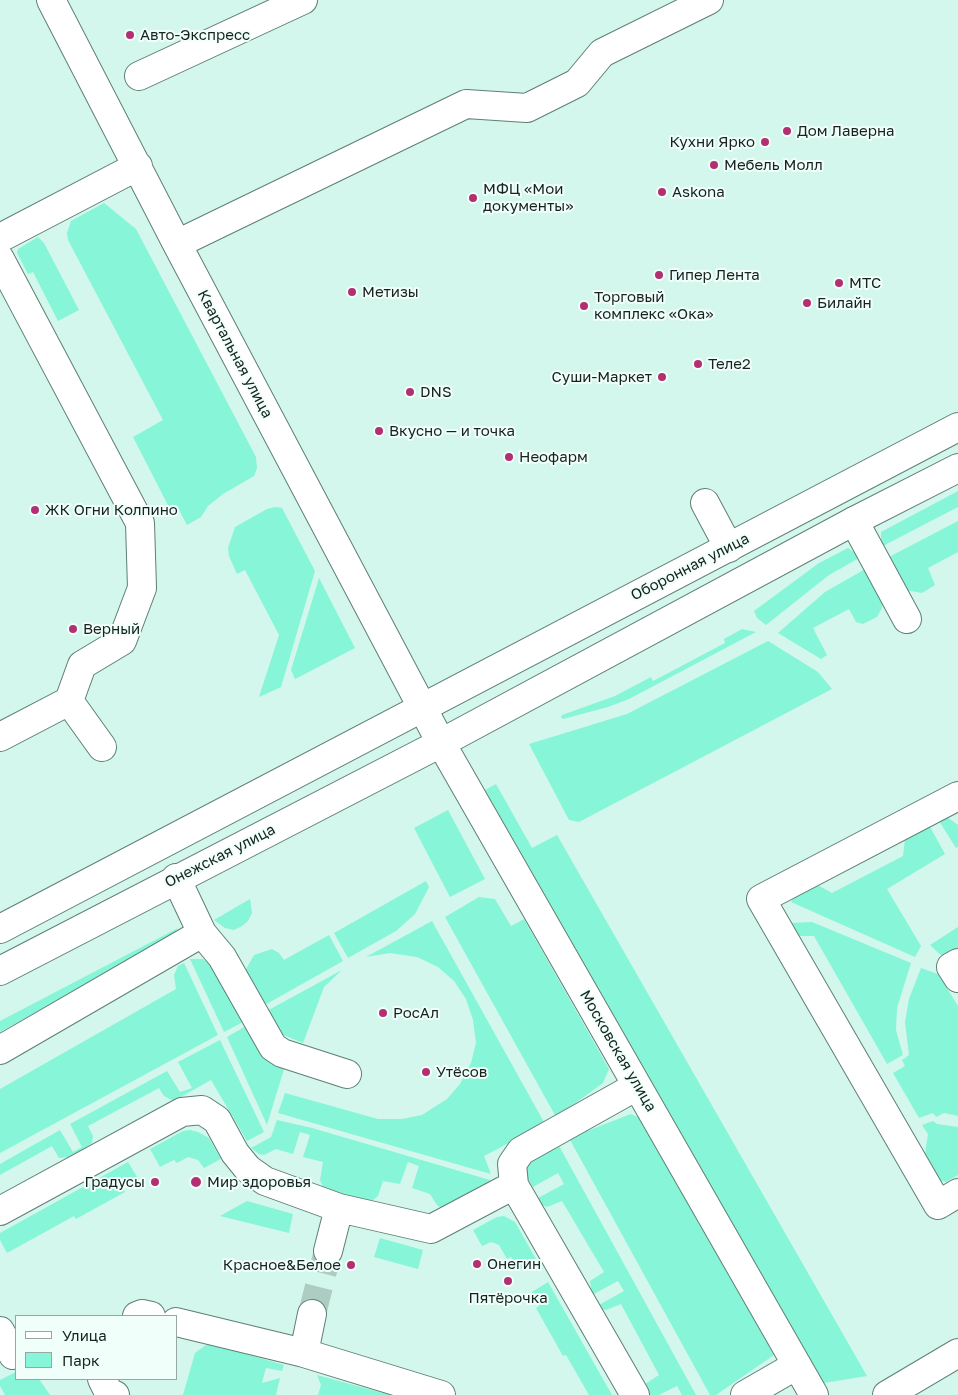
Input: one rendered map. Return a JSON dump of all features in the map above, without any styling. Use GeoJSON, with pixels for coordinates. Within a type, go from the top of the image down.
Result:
{"type":"FeatureCollection","features":[{"type":"Feature","properties":{"kind":"main road","name":"Квартальная улица"},"geometry":{"type":"LineString","coordinates":[[51,0],[177,244],[422,707]]}},
{"type":"Feature","properties":{"kind":"main road"},"geometry":{"type":"LineString","coordinates":[[139,76],[303,0]]}},
{"type":"Feature","properties":{"kind":"main road"},"geometry":{"type":"LineString","coordinates":[[177,244],[466,104],[527,108],[577,82],[602,53],[709,0]]}},
{"type":"Feature","properties":{"kind":"main road"},"geometry":{"type":"LineString","coordinates":[[0,238],[138,166]]}},
{"type":"Feature","properties":{"kind":"main road"},"geometry":{"type":"LineString","coordinates":[[0,259],[140,523],[142,588],[122,641],[82,665],[69,701],[0,737]]}},
{"type":"Feature","properties":{"kind":"main road","name":"Оборонная улица"},"geometry":{"type":"LineString","coordinates":[[422,707],[958,428]]}},
{"type":"Feature","properties":{"kind":"main road"},"geometry":{"type":"LineString","coordinates":[[441,743],[854,521],[958,468]]}},
{"type":"Feature","properties":{"kind":"main road"},"geometry":{"type":"LineString","coordinates":[[705,503],[729,548]]}},
{"type":"Feature","properties":{"kind":"main road"},"geometry":{"type":"LineString","coordinates":[[854,521],[907,619]]}},
{"type":"Feature","properties":{"kind":"main road"},"geometry":{"type":"LineString","coordinates":[[69,701],[102,747]]}},
{"type":"Feature","properties":{"kind":"main road"},"geometry":{"type":"LineString","coordinates":[[0,929],[422,707]]}},
{"type":"Feature","properties":{"kind":"main road","name":"Московская улица"},"geometry":{"type":"LineString","coordinates":[[422,707],[814,1395]]}},
{"type":"Feature","properties":{"kind":"main road","name":"Онежская улица"},"geometry":{"type":"LineString","coordinates":[[0,970],[441,743]]}},
{"type":"Feature","properties":{"kind":"main road"},"geometry":{"type":"LineString","coordinates":[[958,796],[761,899],[938,1205],[958,1194]]}},
{"type":"Feature","properties":{"kind":"main road"},"geometry":{"type":"LineString","coordinates":[[176,878],[202,933],[222,957],[272,1047],[282,1053],[347,1074]]}},
{"type":"Feature","properties":{"kind":"main road"},"geometry":{"type":"LineString","coordinates":[[0,1050],[202,933]]}},
{"type":"Feature","properties":{"kind":"main road"},"geometry":{"type":"LineString","coordinates":[[958,963],[952,967],[958,978]]}},
{"type":"Feature","properties":{"kind":"main road"},"geometry":{"type":"LineString","coordinates":[[635,1395],[514,1184],[512,1164],[521,1151],[638,1086]]}},
{"type":"Feature","properties":{"kind":"main road"},"geometry":{"type":"LineString","coordinates":[[0,1211],[182,1112],[202,1110],[217,1120],[235,1153],[248,1170],[259,1178],[339,1208],[431,1229],[514,1184]]}},
{"type":"Feature","properties":{"kind":"main road"},"geometry":{"type":"LineString","coordinates":[[328,1251],[339,1208]]}},
{"type":"Feature","properties":{"kind":"main road"},"geometry":{"type":"LineString","coordinates":[[304,1353],[312,1314]]}},
{"type":"Feature","properties":{"kind":"main road"},"geometry":{"type":"LineString","coordinates":[[178,1322],[304,1353],[441,1395]]}},
{"type":"Feature","properties":{"kind":"main road"},"geometry":{"type":"LineString","coordinates":[[0,1331],[10,1357]]}},
{"type":"Feature","properties":{"kind":"main road"},"geometry":{"type":"LineString","coordinates":[[904,1391],[958,1354]]}},
{"type":"Feature","properties":{"kind":"main road"},"geometry":{"type":"LineString","coordinates":[[745,1395],[797,1364]]}},
{"type":"Feature","properties":{"kind":"main road"},"geometry":{"type":"LineString","coordinates":[[102,1380],[109,1393],[115,1395]]}},
{"type":"Feature","properties":{"kind":"green space"},"geometry":{"type":"Polygon","coordinates":[[[104,203],[136,229],[256,457],[257,468],[254,476],[223,494],[208,506],[201,517],[187,525],[179,510],[172,513],[133,437],[163,420],[68,240],[67,233],[71,221],[104,203]]]}},
{"type":"Feature","properties":{"kind":"green space"},"geometry":{"type":"Polygon","coordinates":[[[38,237],[44,243],[79,310],[58,321],[33,272],[28,274],[17,253],[18,249],[38,237]]]}},
{"type":"Feature","properties":{"kind":"green space"},"geometry":{"type":"Polygon","coordinates":[[[958,491],[958,507],[881,547],[881,532],[958,491]]]}},
{"type":"Feature","properties":{"kind":"green space"},"geometry":{"type":"Polygon","coordinates":[[[282,508],[315,571],[281,687],[259,697],[279,635],[245,570],[237,574],[229,556],[228,548],[235,527],[267,509],[282,508]]]}},
{"type":"Feature","properties":{"kind":"green space"},"geometry":{"type":"Polygon","coordinates":[[[958,521],[958,552],[928,568],[935,585],[922,593],[906,590],[887,558],[958,521]]]}},
{"type":"Feature","properties":{"kind":"green space"},"geometry":{"type":"Polygon","coordinates":[[[848,548],[861,557],[829,575],[766,625],[757,618],[754,611],[819,563],[848,548]]]}},
{"type":"Feature","properties":{"kind":"green space"},"geometry":{"type":"Polygon","coordinates":[[[867,568],[883,602],[882,608],[877,617],[863,624],[856,622],[849,609],[813,628],[827,655],[821,659],[778,633],[825,592],[867,568]]]}},
{"type":"Feature","properties":{"kind":"green space"},"geometry":{"type":"Polygon","coordinates":[[[319,578],[355,648],[295,679],[291,670],[319,578]]]}},
{"type":"Feature","properties":{"kind":"green space"},"geometry":{"type":"Polygon","coordinates":[[[742,629],[756,632],[629,699],[608,707],[563,719],[561,717],[562,715],[615,696],[651,677],[653,681],[725,643],[724,639],[742,629]]]}},
{"type":"Feature","properties":{"kind":"green space"},"geometry":{"type":"Polygon","coordinates":[[[768,641],[818,672],[832,689],[579,822],[569,820],[529,744],[627,714],[768,641]]]}},
{"type":"Feature","properties":{"kind":"green space"},"geometry":{"type":"Polygon","coordinates":[[[496,784],[532,848],[557,835],[867,1376],[824,1383],[485,790],[496,784]]]}},
{"type":"Feature","properties":{"kind":"green space"},"geometry":{"type":"Polygon","coordinates":[[[448,810],[485,879],[450,897],[414,828],[448,810]]]}},
{"type":"Feature","properties":{"kind":"green space"},"geometry":{"type":"Polygon","coordinates":[[[947,817],[958,825],[958,847],[956,848],[939,821],[947,817]]]}},
{"type":"Feature","properties":{"kind":"green space"},"geometry":{"type":"Polygon","coordinates":[[[929,825],[945,854],[887,889],[921,946],[915,957],[791,902],[795,895],[816,884],[832,893],[903,856],[905,839],[929,825]]]}},
{"type":"Feature","properties":{"kind":"green space"},"geometry":{"type":"Polygon","coordinates":[[[426,881],[429,887],[415,914],[396,931],[348,958],[334,933],[426,881]]]}},
{"type":"Feature","properties":{"kind":"green space"},"geometry":{"type":"Polygon","coordinates":[[[479,897],[495,899],[511,926],[524,919],[609,1069],[603,1083],[556,1117],[445,917],[479,897]]]}},
{"type":"Feature","properties":{"kind":"green space"},"geometry":{"type":"Polygon","coordinates":[[[250,899],[252,913],[248,921],[242,926],[234,930],[225,928],[214,920],[250,899]]]}},
{"type":"Feature","properties":{"kind":"green space"},"geometry":{"type":"Polygon","coordinates":[[[432,921],[545,1124],[484,1156],[491,1174],[278,1113],[285,1093],[378,1119],[402,1119],[422,1115],[447,1099],[460,1084],[471,1063],[476,1043],[473,1020],[466,999],[454,981],[438,967],[417,957],[390,953],[366,957],[432,921]]]}},
{"type":"Feature","properties":{"kind":"green space"},"geometry":{"type":"Polygon","coordinates":[[[812,922],[911,963],[897,1008],[896,1030],[903,1055],[887,1064],[814,936],[795,936],[788,923],[812,922]]]}},
{"type":"Feature","properties":{"kind":"green space"},"geometry":{"type":"Polygon","coordinates":[[[958,927],[958,952],[945,959],[930,945],[958,927]]]}},
{"type":"Feature","properties":{"kind":"green space"},"geometry":{"type":"Polygon","coordinates":[[[178,928],[172,936],[0,1032],[0,1021],[178,928]]]}},
{"type":"Feature","properties":{"kind":"green space"},"geometry":{"type":"Polygon","coordinates":[[[329,935],[343,961],[263,1006],[245,971],[254,955],[272,949],[279,953],[284,960],[329,935]]]}},
{"type":"Feature","properties":{"kind":"green space"},"geometry":{"type":"Polygon","coordinates":[[[190,959],[203,959],[210,965],[243,1022],[224,1032],[190,959]]]}},
{"type":"Feature","properties":{"kind":"green space"},"geometry":{"type":"Polygon","coordinates":[[[184,963],[218,1035],[0,1153],[0,1089],[176,989],[174,975],[178,966],[184,963]]]}},
{"type":"Feature","properties":{"kind":"green space"},"geometry":{"type":"Polygon","coordinates":[[[921,968],[938,974],[958,1006],[958,1116],[944,1113],[936,1117],[933,1113],[919,1118],[893,1073],[905,1066],[902,1060],[909,1055],[905,1022],[909,999],[921,968]]]}},
{"type":"Feature","properties":{"kind":"green space"},"geometry":{"type":"Polygon","coordinates":[[[342,970],[324,987],[303,1043],[276,1032],[265,1012],[342,970]]]}},
{"type":"Feature","properties":{"kind":"green space"},"geometry":{"type":"Polygon","coordinates":[[[246,1026],[268,1062],[284,1069],[267,1125],[227,1037],[246,1026]]]}},
{"type":"Feature","properties":{"kind":"green space"},"geometry":{"type":"Polygon","coordinates":[[[220,1040],[264,1132],[247,1141],[211,1080],[172,1100],[164,1096],[159,1088],[88,1126],[93,1136],[92,1143],[72,1157],[59,1158],[52,1146],[0,1175],[0,1164],[60,1130],[73,1152],[82,1147],[70,1124],[167,1071],[180,1092],[192,1088],[178,1062],[220,1040]]]}},
{"type":"Feature","properties":{"kind":"green space"},"geometry":{"type":"Polygon","coordinates":[[[631,1114],[638,1117],[774,1355],[716,1395],[710,1395],[569,1138],[631,1114]]]}},
{"type":"Feature","properties":{"kind":"green space"},"geometry":{"type":"Polygon","coordinates":[[[277,1120],[312,1128],[490,1180],[484,1189],[442,1209],[430,1194],[412,1188],[419,1166],[408,1162],[400,1184],[383,1181],[378,1196],[373,1200],[369,1201],[324,1189],[320,1180],[323,1162],[303,1157],[310,1135],[300,1132],[293,1154],[276,1149],[264,1155],[251,1148],[271,1137],[277,1120]]]}},
{"type":"Feature","properties":{"kind":"green space"},"geometry":{"type":"Polygon","coordinates":[[[933,1121],[937,1124],[958,1127],[958,1175],[946,1182],[939,1180],[924,1160],[928,1134],[922,1125],[933,1121]]]}},
{"type":"Feature","properties":{"kind":"green space"},"geometry":{"type":"Polygon","coordinates":[[[190,1130],[209,1138],[221,1159],[204,1168],[198,1160],[188,1157],[177,1163],[174,1160],[160,1167],[150,1149],[183,1131],[190,1130]]]}},
{"type":"Feature","properties":{"kind":"green space"},"geometry":{"type":"Polygon","coordinates":[[[558,1144],[696,1395],[682,1395],[677,1386],[659,1395],[649,1395],[645,1384],[659,1375],[621,1304],[606,1310],[601,1309],[599,1305],[624,1291],[618,1281],[592,1295],[590,1281],[604,1272],[562,1201],[547,1207],[542,1205],[538,1198],[564,1184],[558,1173],[533,1187],[524,1172],[527,1162],[558,1144]]]}},
{"type":"Feature","properties":{"kind":"green space"},"geometry":{"type":"Polygon","coordinates":[[[128,1162],[139,1180],[123,1188],[125,1192],[76,1219],[74,1216],[7,1253],[0,1240],[0,1233],[128,1162]]]}},
{"type":"Feature","properties":{"kind":"green space"},"geometry":{"type":"Polygon","coordinates":[[[247,1201],[293,1214],[289,1233],[220,1216],[247,1201]]]}},
{"type":"Feature","properties":{"kind":"green space"},"geometry":{"type":"Polygon","coordinates":[[[504,1216],[515,1222],[536,1259],[519,1270],[511,1257],[507,1259],[499,1245],[491,1242],[482,1246],[473,1230],[497,1217],[504,1216]]]}},
{"type":"Feature","properties":{"kind":"green space"},"geometry":{"type":"Polygon","coordinates":[[[380,1238],[423,1250],[418,1269],[374,1257],[380,1238]]]}},
{"type":"Feature","properties":{"kind":"green space"},"geometry":{"type":"Polygon","coordinates":[[[548,1282],[612,1395],[589,1395],[566,1355],[563,1356],[536,1308],[539,1306],[532,1292],[548,1282]]]}},
{"type":"Feature","properties":{"kind":"green space"},"geometry":{"type":"Polygon","coordinates":[[[206,1345],[215,1345],[284,1365],[282,1371],[266,1368],[264,1375],[262,1383],[280,1378],[276,1395],[183,1395],[195,1353],[206,1345]]]}},
{"type":"Feature","properties":{"kind":"green space"},"geometry":{"type":"Polygon","coordinates":[[[15,1372],[15,1380],[40,1380],[50,1395],[5,1395],[0,1386],[0,1380],[15,1372]]]}},
{"type":"Feature","properties":{"kind":"green space"},"geometry":{"type":"Polygon","coordinates":[[[317,1375],[390,1395],[318,1395],[321,1385],[317,1375]]]}},
{"type":"Feature","properties":{"kind":"tunnel"},"geometry":{"type":"LineString","coordinates":[[312,1314],[328,1251]]}},
{"type":"Feature","properties":{"kind":"place","name":"Авто-Экспресс"},"geometry":{"type":"Point","coordinates":[130,35]}},
{"type":"Feature","properties":{"kind":"place","name":"Дом Лаверна"},"geometry":{"type":"Point","coordinates":[787,131]}},
{"type":"Feature","properties":{"kind":"place","name":"Кухни Ярко"},"geometry":{"type":"Point","coordinates":[765,142]}},
{"type":"Feature","properties":{"kind":"place","name":"Мебель Молл"},"geometry":{"type":"Point","coordinates":[714,165]}},
{"type":"Feature","properties":{"kind":"place","name":"Askona"},"geometry":{"type":"Point","coordinates":[662,192]}},
{"type":"Feature","properties":{"kind":"place","name":"МФЦ «Мои документы»"},"geometry":{"type":"Point","coordinates":[473,198]}},
{"type":"Feature","properties":{"kind":"place","name":"Гипер Лента"},"geometry":{"type":"Point","coordinates":[659,275]}},
{"type":"Feature","properties":{"kind":"place","name":"МТС"},"geometry":{"type":"Point","coordinates":[839,283]}},
{"type":"Feature","properties":{"kind":"place","name":"Метизы"},"geometry":{"type":"Point","coordinates":[352,292]}},
{"type":"Feature","properties":{"kind":"place","name":"Билайн"},"geometry":{"type":"Point","coordinates":[807,303]}},
{"type":"Feature","properties":{"kind":"place","name":"Торговый комплекс «Ока»"},"geometry":{"type":"Point","coordinates":[584,306]}},
{"type":"Feature","properties":{"kind":"place","name":"Теле2"},"geometry":{"type":"Point","coordinates":[698,364]}},
{"type":"Feature","properties":{"kind":"place","name":"Суши-Маркет"},"geometry":{"type":"Point","coordinates":[662,377]}},
{"type":"Feature","properties":{"kind":"place","name":"DNS"},"geometry":{"type":"Point","coordinates":[410,392]}},
{"type":"Feature","properties":{"kind":"place","name":"Вкусно — и точка"},"geometry":{"type":"Point","coordinates":[379,431]}},
{"type":"Feature","properties":{"kind":"place","name":"Неофарм"},"geometry":{"type":"Point","coordinates":[509,457]}},
{"type":"Feature","properties":{"kind":"place","name":"ЖК Огни Колпино"},"geometry":{"type":"Point","coordinates":[35,510]}},
{"type":"Feature","properties":{"kind":"place","name":"Верный"},"geometry":{"type":"Point","coordinates":[73,629]}},
{"type":"Feature","properties":{"kind":"place","name":"РосАл"},"geometry":{"type":"Point","coordinates":[383,1013]}},
{"type":"Feature","properties":{"kind":"place","name":"Утёсов"},"geometry":{"type":"Point","coordinates":[426,1072]}},
{"type":"Feature","properties":{"kind":"place","name":"Градусы"},"geometry":{"type":"Point","coordinates":[155,1182]}},
{"type":"Feature","properties":{"kind":"place","name":"Мир здоровья"},"geometry":{"type":"Point","coordinates":[196,1182]}},
{"type":"Feature","properties":{"kind":"place","name":"Онегин"},"geometry":{"type":"Point","coordinates":[477,1264]}},
{"type":"Feature","properties":{"kind":"place","name":"Красное&Белое"},"geometry":{"type":"Point","coordinates":[351,1265]}},
{"type":"Feature","properties":{"kind":"place","name":"Пятёрочка"},"geometry":{"type":"Point","coordinates":[508,1281]}}]}
